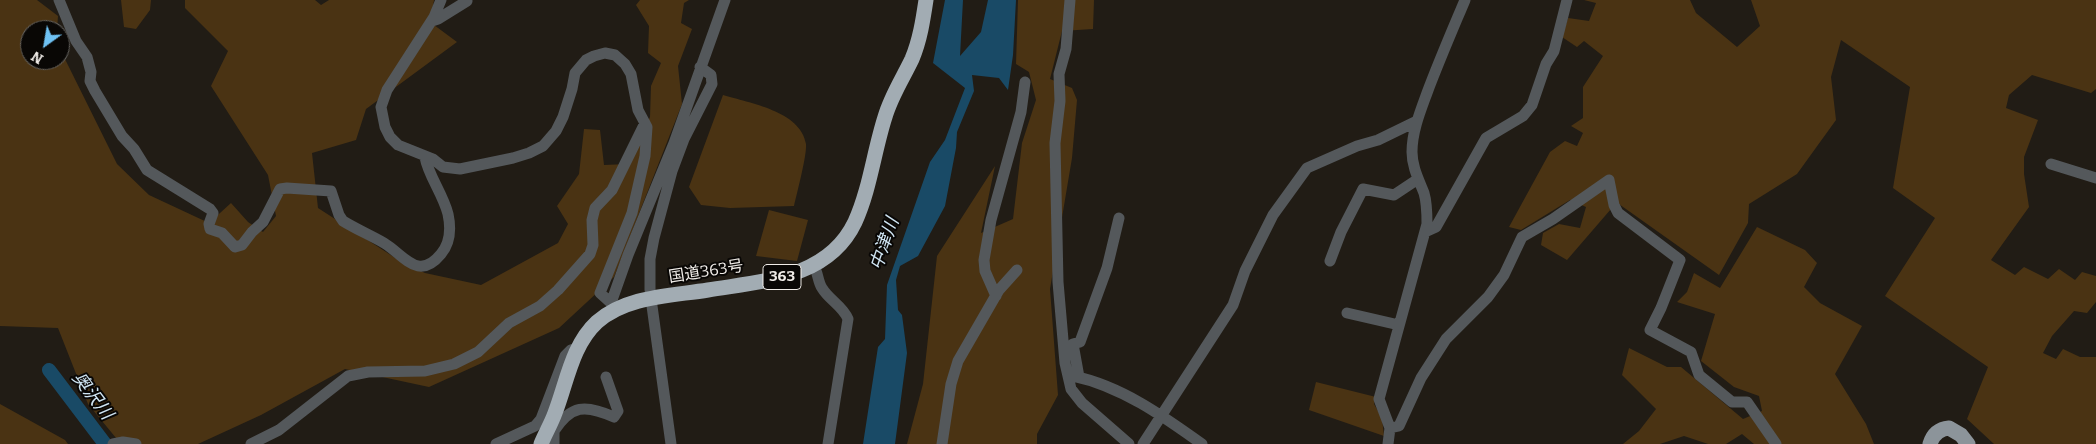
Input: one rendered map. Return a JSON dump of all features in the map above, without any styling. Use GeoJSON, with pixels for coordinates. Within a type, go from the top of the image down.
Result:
{"type":"FeatureCollection","features":[{"type":"Feature","properties":{"kind":"highway","name":"国道363号"},"geometry":{"type":"LineString","coordinates":[[540,444],[551,429],[578,348],[597,322],[613,306],[787,276],[814,266],[842,242],[855,222],[887,112],[916,46],[926,0]]}},
{"type":"Feature","properties":{"kind":"main road"},"geometry":{"type":"LineString","coordinates":[[1930,444],[1938,431],[1949,428],[1961,435],[1968,444]]}},
{"type":"Feature","properties":{"kind":"street"},"geometry":{"type":"LineString","coordinates":[[59,0],[76,41],[86,57],[91,72],[90,81],[95,91],[142,164],[153,174],[210,209],[213,213],[209,224],[210,229],[222,233],[235,247],[242,245],[263,222],[280,189],[324,189],[331,191],[343,221],[386,244],[407,261],[421,266],[432,263],[443,251],[449,240],[450,230],[448,214],[424,157]]}},
{"type":"Feature","properties":{"kind":"street"},"geometry":{"type":"LineString","coordinates":[[441,0],[432,21],[387,90],[381,108],[385,127],[390,137],[398,145],[433,159],[443,166],[460,169],[513,158],[538,149],[552,136],[560,124],[578,69],[586,60],[605,53],[615,55],[628,69],[634,84],[638,110],[646,123],[646,156],[632,213],[600,292],[613,306]]}},
{"type":"Feature","properties":{"kind":"street"},"geometry":{"type":"LineString","coordinates":[[613,306],[628,255],[674,142],[725,0]]}},
{"type":"Feature","properties":{"kind":"street"},"geometry":{"type":"LineString","coordinates":[[1070,0],[1066,49],[1059,74],[1060,101],[1055,143],[1058,282],[1067,376],[1070,389],[1082,403],[1129,444]]}},
{"type":"Feature","properties":{"kind":"street"},"geometry":{"type":"LineString","coordinates":[[1388,444],[1390,428],[1379,399],[1425,232],[1427,210],[1412,154],[1417,120],[1439,60],[1465,0]]}},
{"type":"Feature","properties":{"kind":"street"},"geometry":{"type":"LineString","coordinates":[[1425,232],[1436,227],[1486,138],[1518,120],[1532,105],[1546,64],[1554,50],[1567,0]]}},
{"type":"Feature","properties":{"kind":"street"},"geometry":{"type":"LineString","coordinates":[[432,21],[467,1]]}},
{"type":"Feature","properties":{"kind":"street"},"geometry":{"type":"LineString","coordinates":[[650,290],[650,259],[672,171],[684,139],[712,84],[711,75],[700,67]]}},
{"type":"Feature","properties":{"kind":"street"},"geometry":{"type":"LineString","coordinates":[[996,296],[986,271],[984,260],[991,220],[1021,112],[1025,82]]}},
{"type":"Feature","properties":{"kind":"street"},"geometry":{"type":"LineString","coordinates":[[1143,444],[1233,305],[1245,271],[1273,215],[1307,168],[1357,146],[1378,140],[1417,120]]}},
{"type":"Feature","properties":{"kind":"street"},"geometry":{"type":"LineString","coordinates":[[250,444],[278,430],[348,376],[368,372],[424,371],[454,364],[478,352],[509,323],[518,317],[531,313],[540,306],[558,290],[590,254],[593,245],[592,220],[595,208],[612,190],[646,123]]}},
{"type":"Feature","properties":{"kind":"street"},"geometry":{"type":"LineString","coordinates":[[2052,164],[2096,178]]}},
{"type":"Feature","properties":{"kind":"street"},"geometry":{"type":"LineString","coordinates":[[1330,261],[1341,232],[1363,189],[1394,195],[1418,179]]}},
{"type":"Feature","properties":{"kind":"street"},"geometry":{"type":"LineString","coordinates":[[1390,428],[1400,426],[1421,378],[1446,339],[1488,297],[1504,275],[1522,237],[1553,219],[1609,180],[1614,205],[1618,213],[1680,260],[1650,330],[1692,352],[1699,375],[1732,402],[1747,402],[1776,444]]}},
{"type":"Feature","properties":{"kind":"street"},"geometry":{"type":"LineString","coordinates":[[1079,377],[1073,344],[1080,342],[1107,268],[1119,218]]}},
{"type":"Feature","properties":{"kind":"street"},"geometry":{"type":"LineString","coordinates":[[814,266],[818,274],[820,287],[846,313],[848,319],[828,444]]}},
{"type":"Feature","properties":{"kind":"street"},"geometry":{"type":"LineString","coordinates":[[942,444],[950,384],[958,361],[996,296],[1017,270]]}},
{"type":"Feature","properties":{"kind":"street"},"geometry":{"type":"LineString","coordinates":[[652,306],[672,444]]}},
{"type":"Feature","properties":{"kind":"street"},"geometry":{"type":"LineString","coordinates":[[1346,314],[1399,325]]}},
{"type":"Feature","properties":{"kind":"street"},"geometry":{"type":"LineString","coordinates":[[496,444],[535,426],[545,412],[565,356],[571,350],[578,348]]}},
{"type":"Feature","properties":{"kind":"street"},"geometry":{"type":"LineString","coordinates":[[1067,376],[1079,377],[1117,392],[1162,415],[1202,444]]}},
{"type":"Feature","properties":{"kind":"street"},"geometry":{"type":"LineString","coordinates":[[554,444],[551,429],[564,416],[574,410],[589,409],[602,411],[614,416],[618,411],[606,377]]}},
{"type":"Feature","properties":{"kind":"street"},"geometry":{"type":"LineString","coordinates":[[113,444],[124,442],[136,444]]}},
{"type":"Feature","properties":{"kind":"shaded area"},"geometry":{"type":"Polygon","coordinates":[[[0,0],[37,0],[58,16],[58,20],[20,20],[20,70],[70,69],[117,164],[149,195],[209,223],[231,203],[248,222],[263,232],[276,216],[268,175],[211,86],[228,51],[185,8],[185,0],[315,0],[321,5],[329,0],[434,0],[430,22],[457,42],[366,109],[356,140],[312,153],[318,208],[400,261],[425,273],[481,285],[558,243],[568,224],[557,206],[579,174],[584,129],[600,130],[604,165],[628,164],[650,117],[651,86],[661,63],[648,53],[649,26],[636,5],[640,0],[689,0],[684,3],[681,23],[692,29],[678,66],[682,104],[614,277],[559,328],[429,387],[345,369],[261,415],[198,444],[121,444],[88,404],[58,328],[0,326],[0,0]]]}},
{"type":"Feature","properties":{"kind":"shaded area"},"geometry":{"type":"Polygon","coordinates":[[[121,0],[151,0],[150,10],[136,29],[124,27],[121,0]]]}},
{"type":"Feature","properties":{"kind":"shaded area"},"geometry":{"type":"Polygon","coordinates":[[[1018,0],[1094,0],[1093,29],[1062,31],[1050,79],[1072,88],[1077,100],[1072,158],[1050,289],[1058,395],[1037,434],[1037,444],[907,444],[923,384],[937,256],[995,166],[981,233],[1013,219],[1022,143],[1036,100],[1029,72],[1016,64],[1018,0]]]}},
{"type":"Feature","properties":{"kind":"shaded area"},"geometry":{"type":"Polygon","coordinates":[[[1584,0],[1690,0],[1696,13],[1737,47],[1760,26],[1751,0],[2096,0],[2096,89],[2091,93],[2032,75],[2009,95],[2006,108],[2038,120],[2024,157],[2024,174],[2029,207],[1991,260],[2015,275],[2024,267],[2048,279],[2059,269],[2075,280],[2082,272],[2096,276],[2096,302],[2087,313],[2074,311],[2052,336],[2043,353],[2056,359],[2063,349],[2080,357],[2096,357],[2096,444],[1994,444],[1967,419],[1988,367],[1885,296],[1935,218],[1893,188],[1910,87],[1841,40],[1831,77],[1836,120],[1797,174],[1749,204],[1748,223],[1719,275],[1609,197],[1611,209],[1567,260],[1541,245],[1543,233],[1559,224],[1580,228],[1586,207],[1570,200],[1521,230],[1509,227],[1550,152],[1565,141],[1577,146],[1583,133],[1571,126],[1583,118],[1583,87],[1603,56],[1584,41],[1577,47],[1562,37],[1568,18],[1589,21],[1596,3],[1584,0]]]}},
{"type":"Feature","properties":{"kind":"shaded area"},"geometry":{"type":"Polygon","coordinates":[[[723,95],[772,110],[795,124],[802,133],[806,149],[794,206],[730,208],[701,205],[689,187],[723,95]]]}},
{"type":"Feature","properties":{"kind":"shaded area"},"geometry":{"type":"Polygon","coordinates":[[[769,210],[808,220],[797,261],[756,256],[769,210]]]}},
{"type":"Feature","properties":{"kind":"shaded area"},"geometry":{"type":"Polygon","coordinates":[[[1757,227],[1805,250],[1817,263],[1804,287],[1820,303],[1862,326],[1835,374],[1866,424],[1874,444],[1754,444],[1742,434],[1726,444],[1708,444],[1684,436],[1660,444],[1623,444],[1639,431],[1656,409],[1622,375],[1629,348],[1667,367],[1681,367],[1743,419],[1762,411],[1759,396],[1734,387],[1701,361],[1715,314],[1677,302],[1687,292],[1694,273],[1720,288],[1757,227]]]}},
{"type":"Feature","properties":{"kind":"shaded area"},"geometry":{"type":"Polygon","coordinates":[[[1316,382],[1376,397],[1374,404],[1382,418],[1384,436],[1309,410],[1316,382]]]}},
{"type":"Feature","properties":{"kind":"shaded area"},"geometry":{"type":"Polygon","coordinates":[[[0,404],[65,440],[68,444],[0,444],[0,404]]]}},
{"type":"Feature","properties":{"kind":"water"},"geometry":{"type":"Polygon","coordinates":[[[945,0],[963,0],[960,56],[981,32],[988,0],[1016,0],[1013,55],[1008,90],[999,78],[972,75],[974,91],[957,132],[956,148],[945,206],[918,256],[900,266],[896,280],[898,310],[902,315],[907,353],[895,444],[863,444],[878,347],[885,339],[887,285],[930,162],[945,140],[965,88],[933,63],[945,0]]]}},
{"type":"Feature","properties":{"kind":"waterway","name":"奥沢川"},"geometry":{"type":"LineString","coordinates":[[49,370],[105,444]]}},
{"type":"Feature","properties":{"kind":"water label","name":"中津川"},"geometry":{"type":"Point","coordinates":[885,244]}}]}
